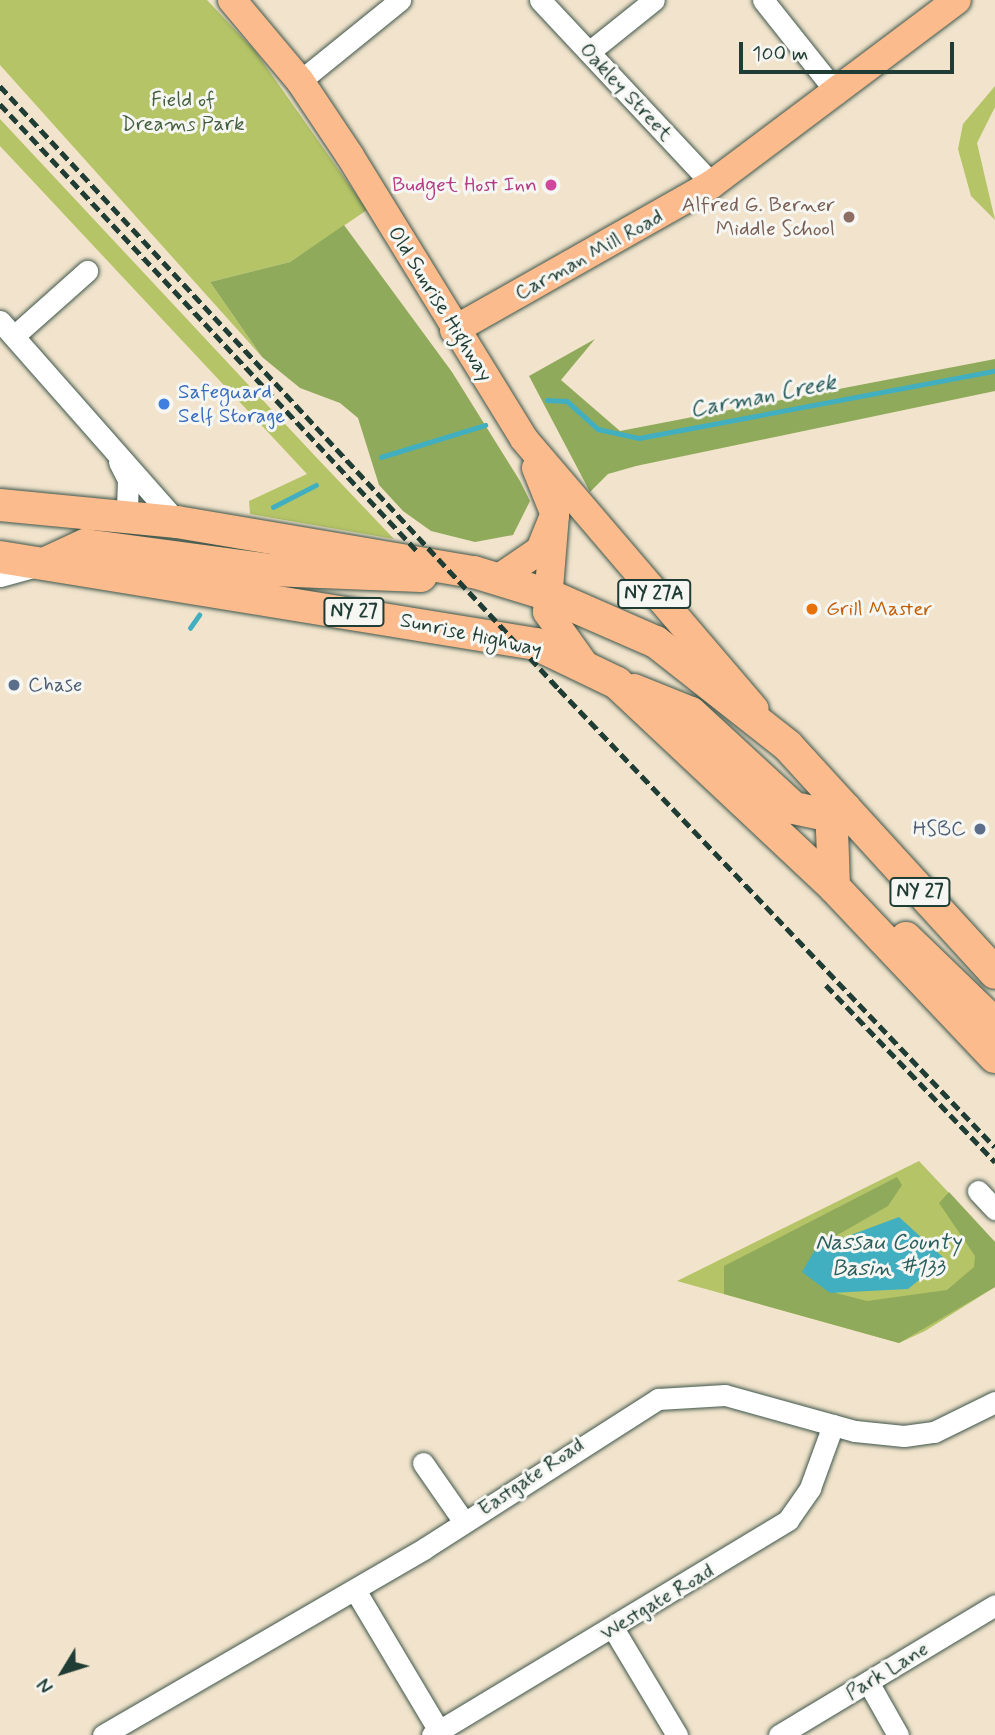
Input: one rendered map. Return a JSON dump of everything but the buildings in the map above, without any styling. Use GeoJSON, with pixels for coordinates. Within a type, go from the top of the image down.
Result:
{"type":"FeatureCollection","features":[{"type":"Feature","properties":{"kind":"highway","name":"NY 27"},"geometry":{"type":"LineString","coordinates":[[0,505],[127,515],[177,522],[487,575],[546,594],[656,642],[788,746],[995,973]]}},
{"type":"Feature","properties":{"kind":"highway"},"geometry":{"type":"LineString","coordinates":[[48,562],[85,545],[372,578],[487,575]]}},
{"type":"Feature","properties":{"kind":"highway","name":"Sunrise Highway"},"geometry":{"type":"LineString","coordinates":[[0,557],[48,562],[496,636],[536,644],[604,676],[844,897],[995,1057]]}},
{"type":"Feature","properties":{"kind":"highway"},"geometry":{"type":"LineString","coordinates":[[604,676],[691,713],[794,808],[823,814],[845,809]]}},
{"type":"Feature","properties":{"kind":"highway"},"geometry":{"type":"LineString","coordinates":[[845,809],[832,830],[844,897],[931,959],[995,1024]]}},
{"type":"Feature","properties":{"kind":"main road","name":"Old Sunrise Highway"},"geometry":{"type":"LineString","coordinates":[[232,0],[300,81],[524,439],[788,746]]}},
{"type":"Feature","properties":{"kind":"main road","name":"Carman Mill Road"},"geometry":{"type":"LineString","coordinates":[[454,330],[712,184],[957,0]]}},
{"type":"Feature","properties":{"kind":"main road","name":"Old Sunrise Highway"},"geometry":{"type":"LineString","coordinates":[[524,439],[555,515],[546,594],[553,629],[604,676]]}},
{"type":"Feature","properties":{"kind":"main road"},"geometry":{"type":"LineString","coordinates":[[487,575],[540,550],[555,515]]}},
{"type":"Feature","properties":{"kind":"street"},"geometry":{"type":"LineString","coordinates":[[300,81],[400,0]]}},
{"type":"Feature","properties":{"kind":"street","name":"Oakley Street"},"geometry":{"type":"LineString","coordinates":[[540,0],[712,184]]}},
{"type":"Feature","properties":{"kind":"street"},"geometry":{"type":"LineString","coordinates":[[589,52],[654,0]]}},
{"type":"Feature","properties":{"kind":"street"},"geometry":{"type":"LineString","coordinates":[[763,0],[836,93]]}},
{"type":"Feature","properties":{"kind":"street"},"geometry":{"type":"LineString","coordinates":[[87,271],[7,328],[177,522]]}},
{"type":"Feature","properties":{"kind":"street"},"geometry":{"type":"LineString","coordinates":[[113,448],[128,480],[127,515]]}},
{"type":"Feature","properties":{"kind":"street"},"geometry":{"type":"LineString","coordinates":[[0,576],[14,577],[48,562]]}},
{"type":"Feature","properties":{"kind":"street"},"geometry":{"type":"LineString","coordinates":[[978,1191],[995,1209]]}},
{"type":"Feature","properties":{"kind":"street","name":"Eastgate Road"},"geometry":{"type":"LineString","coordinates":[[103,1735],[355,1590],[658,1399],[725,1395],[833,1425],[904,1436],[934,1432],[995,1402]]}},
{"type":"Feature","properties":{"kind":"street","name":"Westgate Road"},"geometry":{"type":"LineString","coordinates":[[435,1733],[614,1628],[788,1520],[810,1488],[833,1425]]}},
{"type":"Feature","properties":{"kind":"street"},"geometry":{"type":"LineString","coordinates":[[423,1463],[464,1522]]}},
{"type":"Feature","properties":{"kind":"street"},"geometry":{"type":"LineString","coordinates":[[355,1590],[435,1733]]}},
{"type":"Feature","properties":{"kind":"street","name":"Park Lane"},"geometry":{"type":"LineString","coordinates":[[779,1735],[995,1605]]}},
{"type":"Feature","properties":{"kind":"street"},"geometry":{"type":"LineString","coordinates":[[614,1628],[677,1735]]}},
{"type":"Feature","properties":{"kind":"street"},"geometry":{"type":"LineString","coordinates":[[868,1682],[898,1735]]}},
{"type":"Feature","properties":{"kind":"green space","name":"Field of Dreams Park"},"geometry":{"type":"Polygon","coordinates":[[[0,0],[207,0],[255,51],[367,210],[290,262],[210,282],[262,357],[0,65],[0,0]]]}},
{"type":"Feature","properties":{"kind":"green space"},"geometry":{"type":"Polygon","coordinates":[[[995,86],[995,107],[977,143],[995,220],[971,196],[958,149],[963,124],[995,86]]]}},
{"type":"Feature","properties":{"kind":"green space"},"geometry":{"type":"Polygon","coordinates":[[[0,119],[394,539],[250,514],[249,501],[307,474],[0,146],[0,119]]]}},
{"type":"Feature","properties":{"kind":"green space"},"geometry":{"type":"Polygon","coordinates":[[[344,225],[452,372],[520,481],[530,501],[513,535],[475,542],[431,531],[403,511],[379,485],[358,418],[340,403],[300,388],[262,357],[210,282],[290,262],[344,225]]]}},
{"type":"Feature","properties":{"kind":"green space"},"geometry":{"type":"Polygon","coordinates":[[[595,339],[561,380],[620,431],[995,359],[995,391],[636,466],[608,474],[590,492],[529,376],[595,339]]]}},
{"type":"Feature","properties":{"kind":"green space","name":"Nassau County Basin #133"},"geometry":{"type":"Polygon","coordinates":[[[919,1161],[995,1242],[995,1287],[925,1331],[899,1343],[677,1281],[919,1161]]]}},
{"type":"Feature","properties":{"kind":"green space"},"geometry":{"type":"Polygon","coordinates":[[[897,1177],[902,1185],[888,1206],[820,1245],[812,1276],[836,1293],[867,1301],[947,1290],[974,1267],[975,1256],[939,1203],[949,1192],[995,1242],[995,1287],[899,1343],[724,1294],[724,1266],[897,1177]]]}},
{"type":"Feature","properties":{"kind":"water","name":"Nassau County Basin #133"},"geometry":{"type":"Polygon","coordinates":[[[899,1217],[945,1259],[908,1289],[830,1293],[802,1272],[816,1248],[899,1217]]]}},
{"type":"Feature","properties":{"kind":"waterway","name":"Carman Creek"},"geometry":{"type":"LineString","coordinates":[[547,400],[567,401],[598,429],[639,438],[995,371]]}},
{"type":"Feature","properties":{"kind":"waterway","name":"Carman Creek"},"geometry":{"type":"LineString","coordinates":[[381,457],[485,425]]}},
{"type":"Feature","properties":{"kind":"waterway","name":"Carman Creek"},"geometry":{"type":"LineString","coordinates":[[273,507],[316,485]]}},
{"type":"Feature","properties":{"kind":"waterway","name":"Carman Creek"},"geometry":{"type":"LineString","coordinates":[[190,628],[199,615]]}},
{"type":"Feature","properties":{"kind":"railway"},"geometry":{"type":"LineString","coordinates":[[0,86],[559,689],[995,1147]]}},
{"type":"Feature","properties":{"kind":"railway"},"geometry":{"type":"LineString","coordinates":[[0,104],[418,552]]}},
{"type":"Feature","properties":{"kind":"railway"},"geometry":{"type":"LineString","coordinates":[[826,985],[995,1162]]}},
{"type":"Feature","properties":{"kind":"place","name":"Budget Host Inn"},"geometry":{"type":"Point","coordinates":[551,185]}},
{"type":"Feature","properties":{"kind":"place","name":"Alfred G. Berner Middle School"},"geometry":{"type":"Point","coordinates":[849,217]}},
{"type":"Feature","properties":{"kind":"place","name":"Safeguard Self Storage"},"geometry":{"type":"Point","coordinates":[164,404]}},
{"type":"Feature","properties":{"kind":"place","name":"Grill Master"},"geometry":{"type":"Point","coordinates":[812,609]}},
{"type":"Feature","properties":{"kind":"place","name":"Chase"},"geometry":{"type":"Point","coordinates":[14,685]}},
{"type":"Feature","properties":{"kind":"place","name":"HSBC"},"geometry":{"type":"Point","coordinates":[980,829]}}]}
